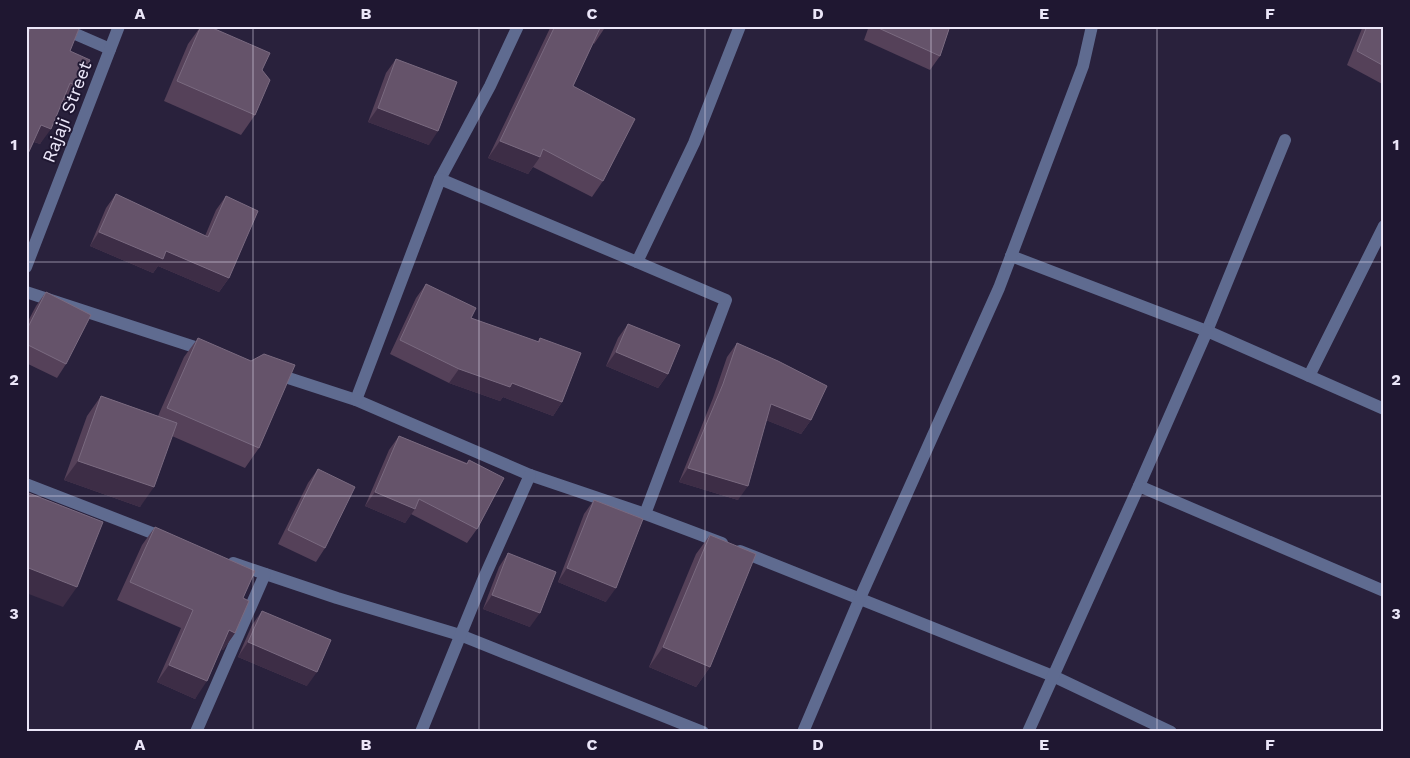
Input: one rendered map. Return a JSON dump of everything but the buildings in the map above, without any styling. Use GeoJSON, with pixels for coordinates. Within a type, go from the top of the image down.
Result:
{"type":"FeatureCollection","features":[{"type":"Feature","properties":{"kind":"street"},"geometry":{"type":"LineString","coordinates":[[57,26],[110,49]]}},
{"type":"Feature","properties":{"kind":"street","name":"Rajaji Street"},"geometry":{"type":"LineString","coordinates":[[26,268],[120,26]]}},
{"type":"Feature","properties":{"kind":"street"},"geometry":{"type":"LineString","coordinates":[[356,400],[440,179],[490,86],[518,26]]}},
{"type":"Feature","properties":{"kind":"street"},"geometry":{"type":"LineString","coordinates":[[637,262],[694,142],[740,26]]}},
{"type":"Feature","properties":{"kind":"street"},"geometry":{"type":"LineString","coordinates":[[803,732],[860,598],[995,297],[1083,66],[1092,26]]}},
{"type":"Feature","properties":{"kind":"street"},"geometry":{"type":"LineString","coordinates":[[1028,732],[1207,331],[1285,140]]}},
{"type":"Feature","properties":{"kind":"street"},"geometry":{"type":"LineString","coordinates":[[440,179],[726,300],[646,514]]}},
{"type":"Feature","properties":{"kind":"street"},"geometry":{"type":"LineString","coordinates":[[1309,376],[1384,226]]}},
{"type":"Feature","properties":{"kind":"street"},"geometry":{"type":"LineString","coordinates":[[1011,256],[1207,331],[1384,409]]}},
{"type":"Feature","properties":{"kind":"street"},"geometry":{"type":"LineString","coordinates":[[26,292],[214,354]]}},
{"type":"Feature","properties":{"kind":"street"},"geometry":{"type":"LineString","coordinates":[[262,369],[356,400],[530,475],[646,514],[860,598],[1053,676],[1171,732]]}},
{"type":"Feature","properties":{"kind":"street"},"geometry":{"type":"LineString","coordinates":[[421,732],[460,635],[530,475]]}},
{"type":"Feature","properties":{"kind":"street"},"geometry":{"type":"LineString","coordinates":[[26,484],[177,543]]}},
{"type":"Feature","properties":{"kind":"street"},"geometry":{"type":"LineString","coordinates":[[1139,486],[1384,591]]}},
{"type":"Feature","properties":{"kind":"street"},"geometry":{"type":"LineString","coordinates":[[221,559],[337,598],[460,635],[704,732]]}},
{"type":"Feature","properties":{"kind":"street"},"geometry":{"type":"LineString","coordinates":[[196,732],[265,574]]}}]}
